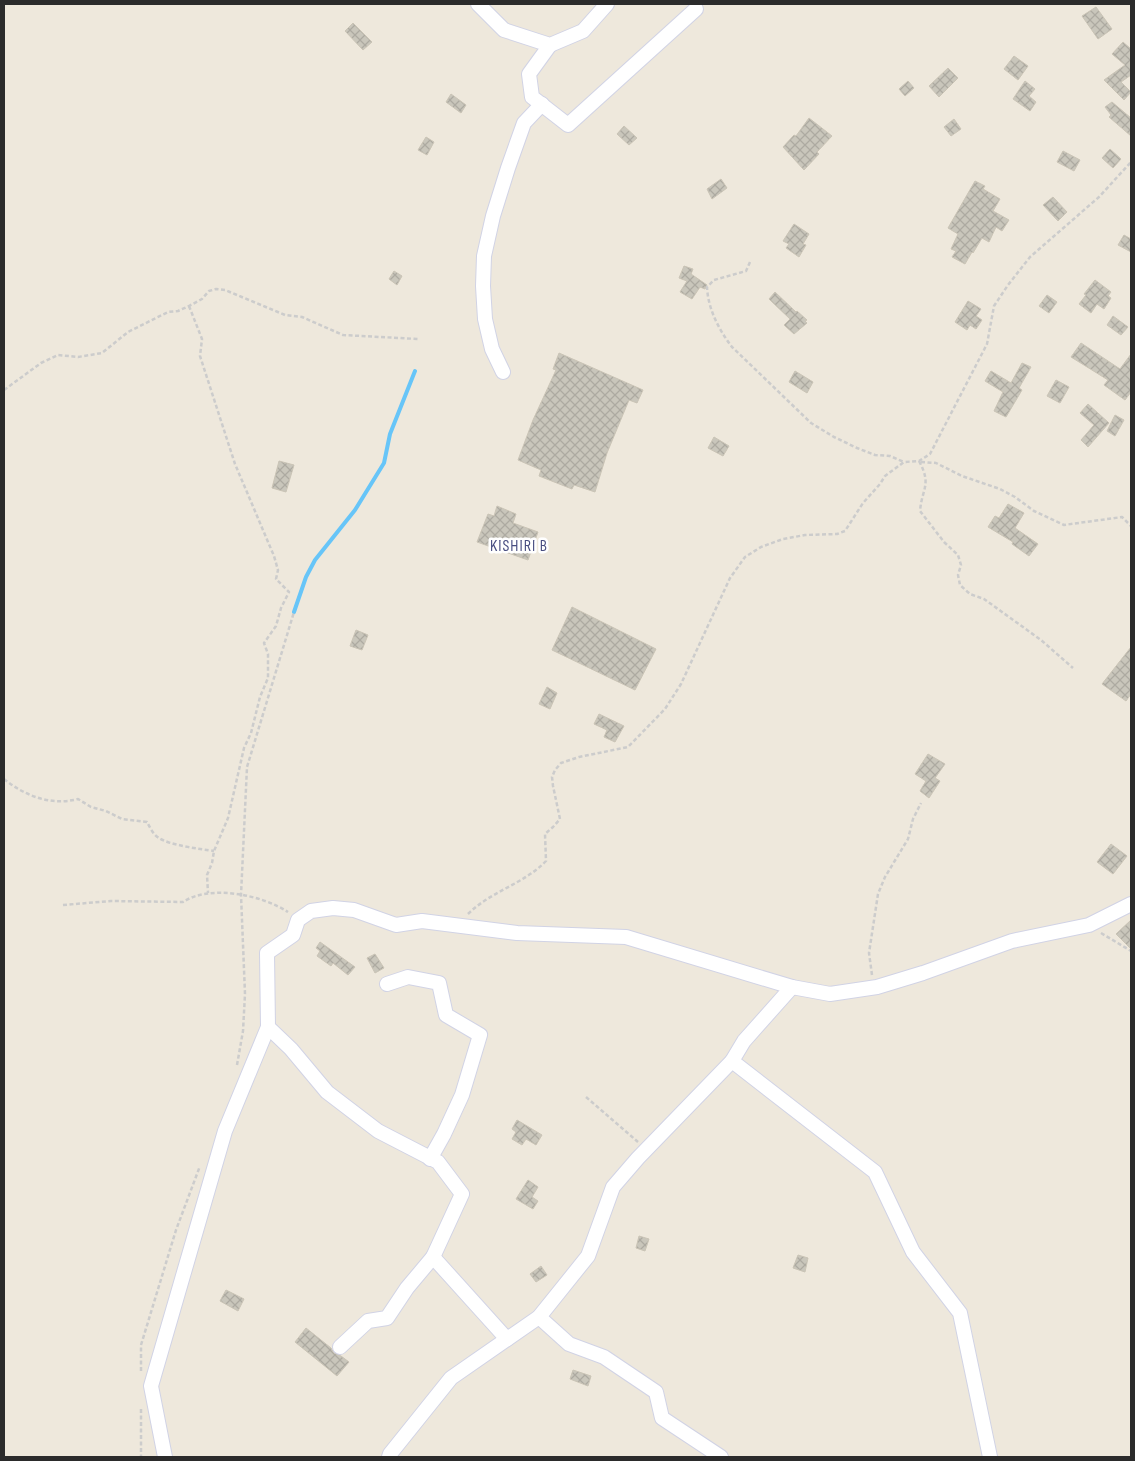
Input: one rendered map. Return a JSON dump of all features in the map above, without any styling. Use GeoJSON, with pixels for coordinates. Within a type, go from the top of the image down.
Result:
{"type":"FeatureCollection","features":[{"type":"Feature","properties":{"kind":"street"},"geometry":{"type":"LineString","coordinates":[[478,4],[504,30],[550,45]]}},
{"type":"Feature","properties":{"kind":"street"},"geometry":{"type":"LineString","coordinates":[[608,4],[583,31],[550,45],[529,74],[532,97],[568,125],[696,9]]}},
{"type":"Feature","properties":{"kind":"street"},"geometry":{"type":"LineString","coordinates":[[503,372],[492,349],[485,319],[484,256],[505,176],[524,123],[542,104]]}},
{"type":"Feature","properties":{"kind":"street"},"geometry":{"type":"LineString","coordinates":[[165,1457],[151,1386],[225,1131],[268,1027],[267,953],[293,936],[298,920],[311,911],[333,908],[354,910],[396,925],[422,921],[517,933],[626,937],[792,987],[830,994],[876,987],[1012,942],[1089,926],[1131,904]]}},
{"type":"Feature","properties":{"kind":"street"},"geometry":{"type":"LineString","coordinates":[[387,984],[408,978],[440,983],[446,1015],[480,1035],[462,1095],[444,1134],[430,1158]]}},
{"type":"Feature","properties":{"kind":"street"},"geometry":{"type":"LineString","coordinates":[[389,1457],[451,1378],[539,1317],[588,1256],[613,1187],[732,1061],[744,1041],[792,987]]}},
{"type":"Feature","properties":{"kind":"street"},"geometry":{"type":"LineString","coordinates":[[268,1027],[291,1049],[328,1092],[378,1131],[438,1162],[462,1194],[433,1257],[407,1288],[387,1318],[368,1321],[340,1347]]}},
{"type":"Feature","properties":{"kind":"street"},"geometry":{"type":"LineString","coordinates":[[732,1061],[875,1172],[913,1252],[960,1313],[990,1457]]}},
{"type":"Feature","properties":{"kind":"street"},"geometry":{"type":"LineString","coordinates":[[433,1257],[507,1340]]}},
{"type":"Feature","properties":{"kind":"street"},"geometry":{"type":"LineString","coordinates":[[539,1317],[569,1344],[604,1357],[656,1392],[662,1418],[721,1457]]}},
{"type":"Feature","properties":{"kind":"path"},"geometry":{"type":"LineString","coordinates":[[919,461],[930,454],[952,414],[987,344],[994,306],[1008,286],[1030,257],[1099,197],[1131,162]]}},
{"type":"Feature","properties":{"kind":"path"},"geometry":{"type":"LineString","coordinates":[[750,262],[746,271],[714,280],[707,287],[708,301],[722,335],[732,347],[811,423],[834,437],[875,455],[890,456],[904,462],[936,463],[962,476],[1000,489],[1034,511],[1064,525],[1122,518],[1131,526]]}},
{"type":"Feature","properties":{"kind":"path"},"geometry":{"type":"LineString","coordinates":[[4,390],[41,363],[58,355],[78,357],[102,353],[128,332],[168,312],[178,311],[189,306],[202,299],[209,291],[216,289],[225,290],[284,315],[302,317],[343,335],[418,339]]}},
{"type":"Feature","properties":{"kind":"path"},"geometry":{"type":"LineString","coordinates":[[189,306],[202,339],[200,356],[235,464],[274,556],[278,570],[276,579],[289,592],[276,626],[264,644],[268,654],[268,678],[260,697],[251,733],[244,748],[228,818],[207,875],[208,893]]}},
{"type":"Feature","properties":{"kind":"path"},"geometry":{"type":"LineString","coordinates":[[919,461],[926,474],[925,490],[920,511],[944,542],[958,555],[962,565],[958,575],[960,585],[970,594],[984,599],[1041,640],[1073,668]]}},
{"type":"Feature","properties":{"kind":"path"},"geometry":{"type":"LineString","coordinates":[[456,925],[477,905],[536,872],[546,861],[545,834],[560,819],[552,777],[555,770],[561,763],[579,757],[628,748],[665,709],[681,684],[730,578],[745,557],[761,547],[783,539],[805,535],[838,534],[845,531],[863,503],[885,476],[904,462]]}},
{"type":"Feature","properties":{"kind":"path"},"geometry":{"type":"LineString","coordinates":[[237,1070],[243,1031],[245,994],[241,895],[247,767],[294,612]]}},
{"type":"Feature","properties":{"kind":"path"},"geometry":{"type":"LineString","coordinates":[[4,779],[17,790],[29,795],[54,802],[78,800],[91,808],[106,811],[122,819],[147,822],[158,838],[183,846],[214,852]]}},
{"type":"Feature","properties":{"kind":"path"},"geometry":{"type":"LineString","coordinates":[[876,987],[870,970],[869,953],[878,894],[885,877],[908,840],[913,819],[921,804]]}},
{"type":"Feature","properties":{"kind":"path"},"geometry":{"type":"LineString","coordinates":[[63,905],[111,901],[183,902],[191,897],[208,893],[241,895],[270,902],[298,920]]}},
{"type":"Feature","properties":{"kind":"path"},"geometry":{"type":"LineString","coordinates":[[1089,926],[1131,951]]}},
{"type":"Feature","properties":{"kind":"path"},"geometry":{"type":"LineString","coordinates":[[586,1097],[647,1150]]}},
{"type":"Feature","properties":{"kind":"path"},"geometry":{"type":"LineString","coordinates":[[141,1379],[141,1345],[176,1230],[203,1159]]}},
{"type":"Feature","properties":{"kind":"path"},"geometry":{"type":"LineString","coordinates":[[141,1408],[141,1457]]}},
{"type":"Feature","properties":{"kind":"building"},"geometry":{"type":"Polygon","coordinates":[[[1096,7],[1112,29],[1098,39],[1082,16],[1096,7]]]}},
{"type":"Feature","properties":{"kind":"building"},"geometry":{"type":"Polygon","coordinates":[[[353,23],[372,42],[363,50],[345,31],[353,23]]]}},
{"type":"Feature","properties":{"kind":"building"},"geometry":{"type":"Polygon","coordinates":[[[1123,42],[1131,49],[1131,75],[1121,82],[1131,92],[1124,100],[1104,80],[1125,65],[1112,54],[1123,42]]]}},
{"type":"Feature","properties":{"kind":"building"},"geometry":{"type":"Polygon","coordinates":[[[1014,56],[1028,66],[1018,80],[1004,69],[1014,56]]]}},
{"type":"Feature","properties":{"kind":"building"},"geometry":{"type":"Polygon","coordinates":[[[948,68],[958,78],[939,97],[929,86],[948,68]]]}},
{"type":"Feature","properties":{"kind":"building"},"geometry":{"type":"Polygon","coordinates":[[[908,81],[914,88],[905,96],[899,89],[908,81]]]}},
{"type":"Feature","properties":{"kind":"building"},"geometry":{"type":"Polygon","coordinates":[[[1025,81],[1035,89],[1029,96],[1036,102],[1030,111],[1013,99],[1025,81]]]}},
{"type":"Feature","properties":{"kind":"building"},"geometry":{"type":"Polygon","coordinates":[[[451,94],[466,105],[461,113],[446,102],[451,94]]]}},
{"type":"Feature","properties":{"kind":"building"},"geometry":{"type":"Polygon","coordinates":[[[1112,102],[1131,118],[1131,136],[1109,117],[1111,115],[1105,107],[1112,102]]]}},
{"type":"Feature","properties":{"kind":"building"},"geometry":{"type":"Polygon","coordinates":[[[809,118],[832,136],[804,170],[783,147],[794,135],[796,136],[809,118]]]}},
{"type":"Feature","properties":{"kind":"building"},"geometry":{"type":"Polygon","coordinates":[[[954,119],[961,129],[951,136],[944,127],[954,119]]]}},
{"type":"Feature","properties":{"kind":"building"},"geometry":{"type":"Polygon","coordinates":[[[624,126],[637,138],[629,145],[617,134],[624,126]]]}},
{"type":"Feature","properties":{"kind":"building"},"geometry":{"type":"Polygon","coordinates":[[[426,137],[434,142],[427,155],[418,150],[426,137]]]}},
{"type":"Feature","properties":{"kind":"building"},"geometry":{"type":"Polygon","coordinates":[[[1110,149],[1121,159],[1113,168],[1102,158],[1110,149]]]}},
{"type":"Feature","properties":{"kind":"building"},"geometry":{"type":"Polygon","coordinates":[[[1063,151],[1080,160],[1074,171],[1057,162],[1063,151]]]}},
{"type":"Feature","properties":{"kind":"building"},"geometry":{"type":"Polygon","coordinates":[[[721,179],[727,188],[712,199],[707,189],[721,179]]]}},
{"type":"Feature","properties":{"kind":"building"},"geometry":{"type":"Polygon","coordinates":[[[975,181],[985,186],[983,189],[1000,199],[993,211],[1009,220],[1002,231],[996,227],[989,242],[982,238],[965,264],[952,257],[956,251],[951,249],[958,234],[948,228],[975,181]]]}},
{"type":"Feature","properties":{"kind":"building"},"geometry":{"type":"Polygon","coordinates":[[[1053,197],[1067,212],[1058,221],[1043,205],[1053,197]]]}},
{"type":"Feature","properties":{"kind":"building"},"geometry":{"type":"Polygon","coordinates":[[[794,224],[809,234],[803,244],[806,245],[799,257],[786,248],[789,244],[783,241],[794,224]]]}},
{"type":"Feature","properties":{"kind":"building"},"geometry":{"type":"Polygon","coordinates":[[[1124,235],[1131,239],[1131,252],[1118,245],[1124,235]]]}},
{"type":"Feature","properties":{"kind":"building"},"geometry":{"type":"Polygon","coordinates":[[[684,266],[693,269],[691,274],[707,285],[705,289],[700,287],[692,299],[680,292],[687,281],[679,278],[684,266]]]}},
{"type":"Feature","properties":{"kind":"building"},"geometry":{"type":"Polygon","coordinates":[[[394,271],[402,276],[397,285],[389,279],[394,271]]]}},
{"type":"Feature","properties":{"kind":"building"},"geometry":{"type":"Polygon","coordinates":[[[1095,280],[1111,292],[1108,296],[1111,298],[1104,309],[1097,304],[1091,313],[1079,304],[1095,280]]]}},
{"type":"Feature","properties":{"kind":"building"},"geometry":{"type":"Polygon","coordinates":[[[775,292],[807,320],[805,321],[807,323],[794,334],[784,325],[790,319],[769,299],[775,292]]]}},
{"type":"Feature","properties":{"kind":"building"},"geometry":{"type":"Polygon","coordinates":[[[1047,295],[1057,302],[1049,313],[1039,306],[1047,295]]]}},
{"type":"Feature","properties":{"kind":"building"},"geometry":{"type":"Polygon","coordinates":[[[968,301],[981,309],[976,316],[982,320],[976,329],[970,325],[967,330],[955,322],[968,301]]]}},
{"type":"Feature","properties":{"kind":"building"},"geometry":{"type":"Polygon","coordinates":[[[1113,316],[1128,327],[1121,335],[1107,325],[1113,316]]]}},
{"type":"Feature","properties":{"kind":"building"},"geometry":{"type":"Polygon","coordinates":[[[1081,343],[1120,369],[1131,354],[1131,392],[1125,400],[1104,385],[1108,380],[1071,357],[1081,343]]]}},
{"type":"Feature","properties":{"kind":"building"},"geometry":{"type":"Polygon","coordinates":[[[559,353],[643,390],[637,403],[629,400],[607,453],[595,492],[574,485],[572,489],[539,476],[541,470],[518,460],[533,420],[556,370],[553,369],[559,353]]]}},
{"type":"Feature","properties":{"kind":"building"},"geometry":{"type":"Polygon","coordinates":[[[1022,363],[1031,367],[1019,388],[1022,390],[1006,417],[994,411],[1003,392],[985,381],[991,371],[1011,383],[1022,363]]]}},
{"type":"Feature","properties":{"kind":"building"},"geometry":{"type":"Polygon","coordinates":[[[795,371],[813,382],[807,393],[789,382],[795,371]]]}},
{"type":"Feature","properties":{"kind":"building"},"geometry":{"type":"Polygon","coordinates":[[[1056,380],[1069,387],[1060,403],[1047,396],[1056,380]]]}},
{"type":"Feature","properties":{"kind":"building"},"geometry":{"type":"Polygon","coordinates":[[[1088,404],[1109,423],[1088,447],[1081,440],[1094,425],[1080,413],[1088,404]]]}},
{"type":"Feature","properties":{"kind":"building"},"geometry":{"type":"Polygon","coordinates":[[[1115,415],[1124,420],[1115,436],[1107,431],[1115,415]]]}},
{"type":"Feature","properties":{"kind":"building"},"geometry":{"type":"Polygon","coordinates":[[[714,437],[729,446],[723,456],[708,448],[714,437]]]}},
{"type":"Feature","properties":{"kind":"building"},"geometry":{"type":"Polygon","coordinates":[[[279,461],[294,465],[286,492],[272,488],[279,461]]]}},
{"type":"Feature","properties":{"kind":"building"},"geometry":{"type":"Polygon","coordinates":[[[1008,504],[1024,513],[1015,528],[1038,544],[1029,556],[1012,544],[1013,542],[988,527],[995,516],[999,518],[1008,504]]]}},
{"type":"Feature","properties":{"kind":"building"},"geometry":{"type":"Polygon","coordinates":[[[497,506],[516,514],[513,523],[538,532],[528,560],[477,542],[488,514],[494,516],[497,506]]]}},
{"type":"Feature","properties":{"kind":"building"},"geometry":{"type":"Polygon","coordinates":[[[572,607],[656,649],[635,690],[552,650],[572,607]]]}},
{"type":"Feature","properties":{"kind":"building"},"geometry":{"type":"Polygon","coordinates":[[[356,630],[368,635],[362,650],[350,646],[356,630]]]}},
{"type":"Feature","properties":{"kind":"building"},"geometry":{"type":"Polygon","coordinates":[[[1131,647],[1131,694],[1126,701],[1102,684],[1131,647]]]}},
{"type":"Feature","properties":{"kind":"building"},"geometry":{"type":"Polygon","coordinates":[[[547,687],[557,693],[550,709],[539,704],[547,687]]]}},
{"type":"Feature","properties":{"kind":"building"},"geometry":{"type":"Polygon","coordinates":[[[599,714],[624,726],[615,742],[604,737],[607,730],[594,724],[599,714]]]}},
{"type":"Feature","properties":{"kind":"building"},"geometry":{"type":"Polygon","coordinates":[[[928,754],[945,764],[935,778],[940,781],[929,798],[920,791],[926,781],[915,774],[928,754]]]}},
{"type":"Feature","properties":{"kind":"building"},"geometry":{"type":"Polygon","coordinates":[[[1111,844],[1127,856],[1113,874],[1097,862],[1111,844]]]}},
{"type":"Feature","properties":{"kind":"building"},"geometry":{"type":"Polygon","coordinates":[[[1131,920],[1131,949],[1116,934],[1131,920]]]}},
{"type":"Feature","properties":{"kind":"building"},"geometry":{"type":"Polygon","coordinates":[[[320,942],[355,967],[348,975],[333,963],[331,966],[317,956],[320,951],[316,948],[320,942]]]}},
{"type":"Feature","properties":{"kind":"building"},"geometry":{"type":"Polygon","coordinates":[[[375,954],[384,968],[375,973],[367,958],[375,954]]]}},
{"type":"Feature","properties":{"kind":"building"},"geometry":{"type":"Polygon","coordinates":[[[517,1120],[542,1135],[536,1145],[526,1139],[522,1145],[512,1139],[516,1132],[512,1129],[517,1120]]]}},
{"type":"Feature","properties":{"kind":"building"},"geometry":{"type":"Polygon","coordinates":[[[528,1180],[538,1187],[532,1197],[538,1201],[533,1209],[516,1199],[528,1180]]]}},
{"type":"Feature","properties":{"kind":"building"},"geometry":{"type":"Polygon","coordinates":[[[639,1236],[649,1239],[645,1251],[636,1248],[639,1236]]]}},
{"type":"Feature","properties":{"kind":"building"},"geometry":{"type":"Polygon","coordinates":[[[798,1255],[808,1258],[805,1272],[793,1268],[798,1255]]]}},
{"type":"Feature","properties":{"kind":"building"},"geometry":{"type":"Polygon","coordinates":[[[541,1266],[547,1275],[536,1282],[530,1274],[541,1266]]]}},
{"type":"Feature","properties":{"kind":"building"},"geometry":{"type":"Polygon","coordinates":[[[226,1290],[244,1299],[238,1311],[220,1301],[226,1290]]]}},
{"type":"Feature","properties":{"kind":"building"},"geometry":{"type":"Polygon","coordinates":[[[306,1328],[331,1348],[334,1353],[349,1362],[337,1376],[295,1342],[306,1328]]]}},
{"type":"Feature","properties":{"kind":"building"},"geometry":{"type":"Polygon","coordinates":[[[573,1370],[591,1376],[588,1386],[570,1379],[573,1370]]]}},
{"type":"Feature","properties":{"kind":"waterway"},"geometry":{"type":"LineString","coordinates":[[294,612],[306,577],[315,560],[355,510],[384,463],[390,434],[415,371]]}},
{"type":"Feature","properties":{"kind":"district","name":"KISHIRI B"},"geometry":{"type":"Point","coordinates":[519,546]}}]}
